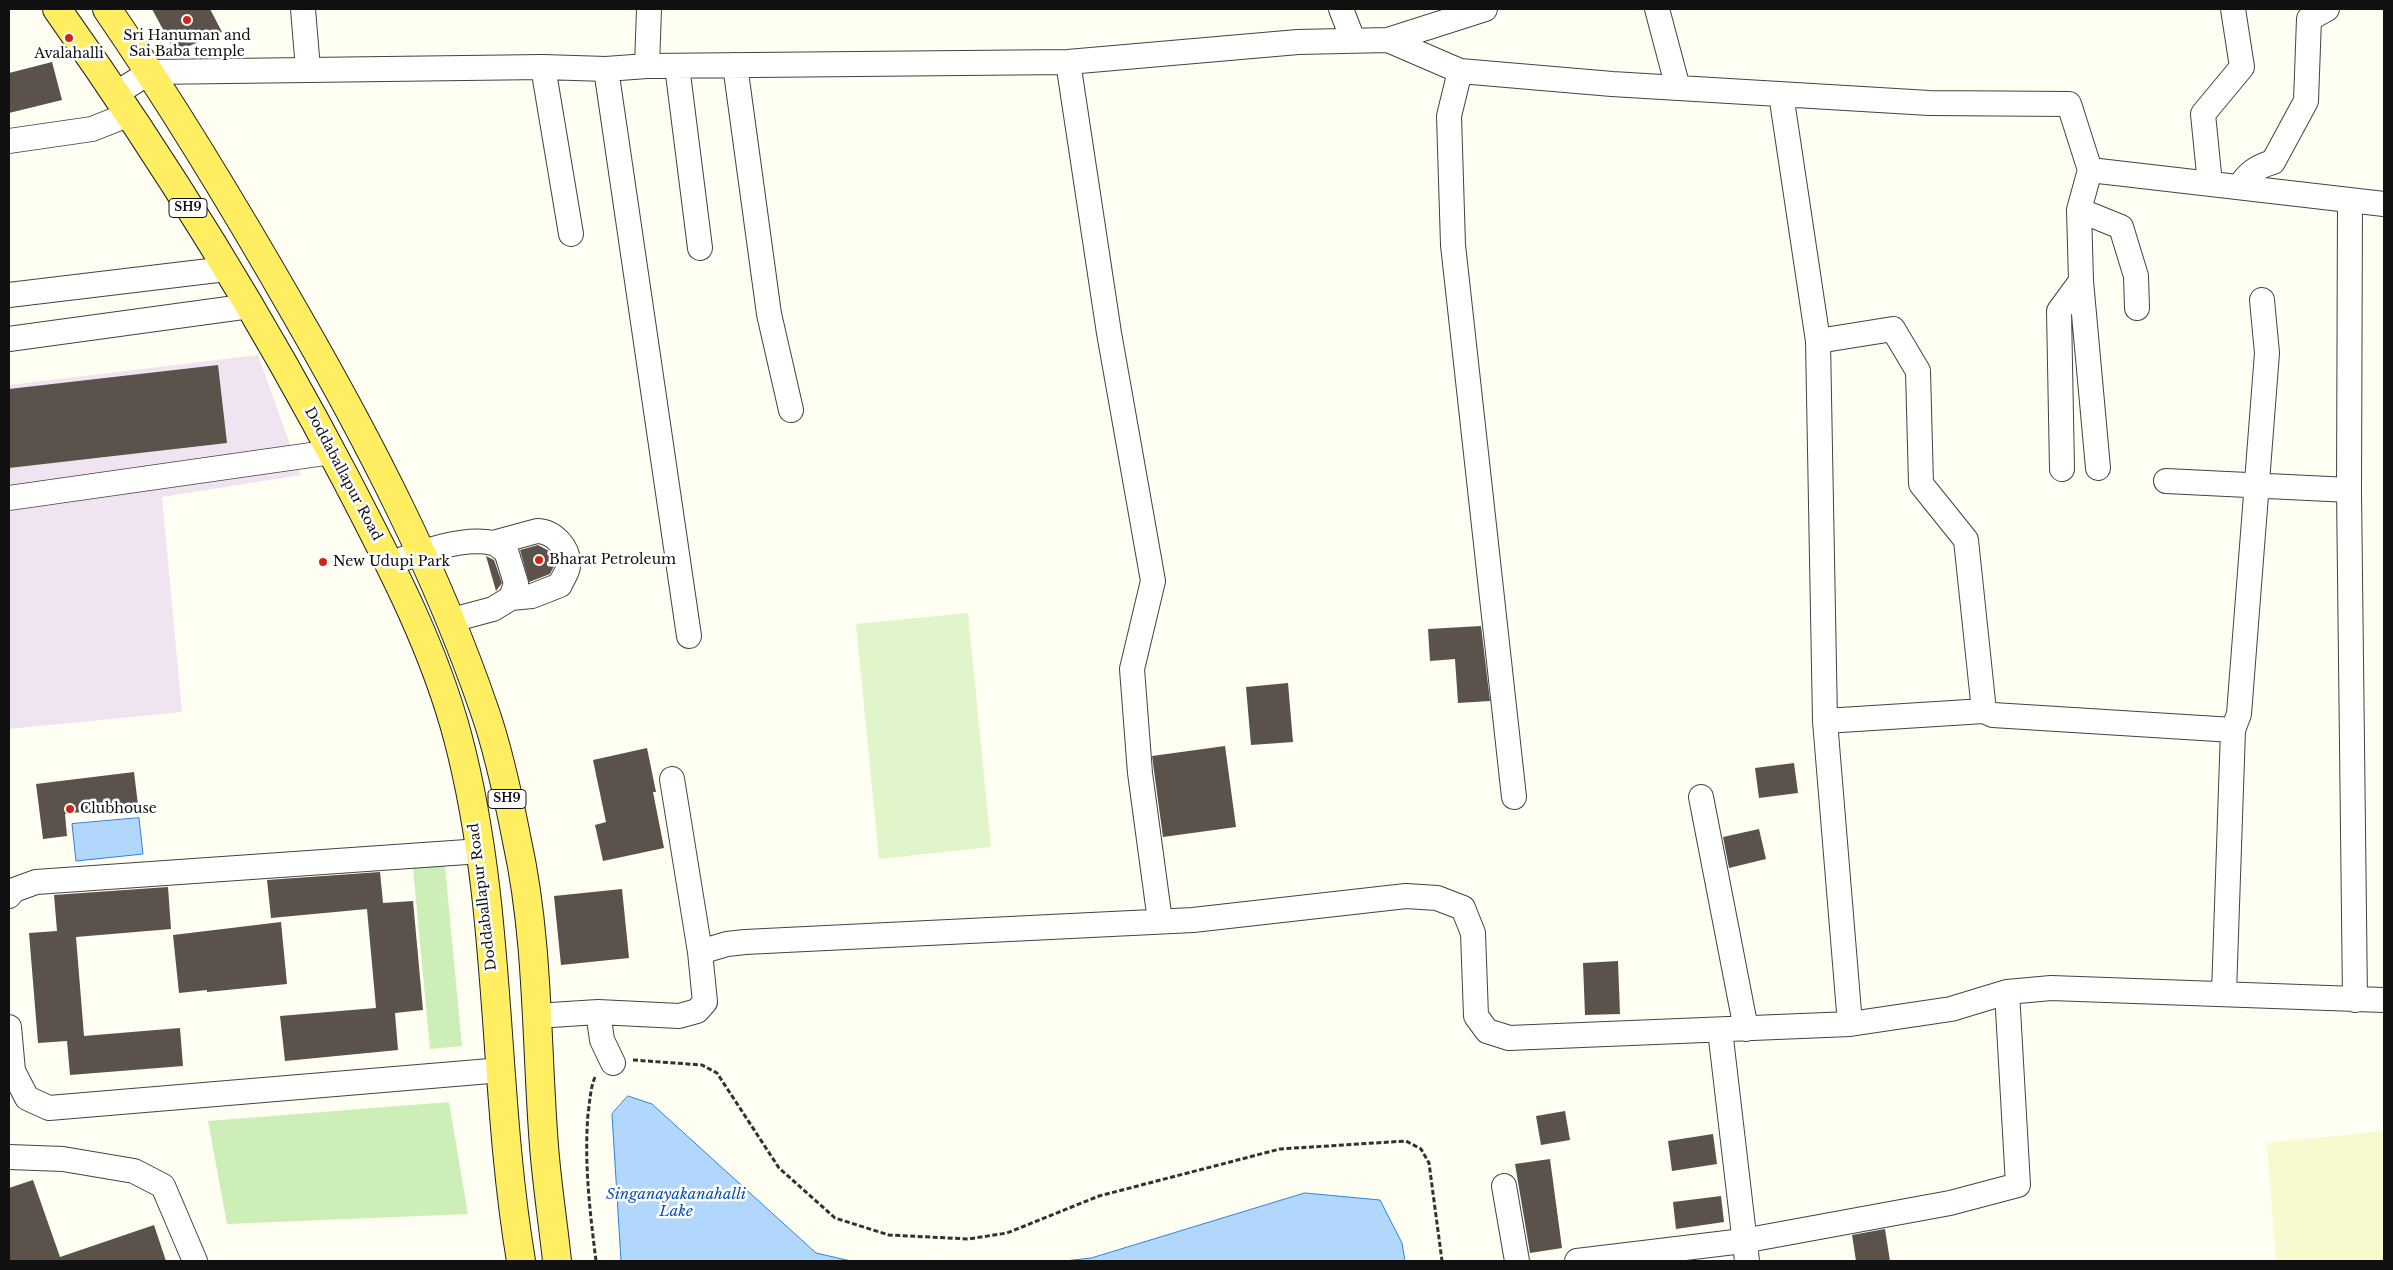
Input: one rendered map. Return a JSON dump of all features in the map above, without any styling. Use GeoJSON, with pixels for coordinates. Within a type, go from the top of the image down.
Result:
{"type":"FeatureCollection","features":[{"type":"Feature","properties":{"kind":"main road","name":"Doddaballapur Road"},"geometry":{"type":"LineString","coordinates":[[57,9],[123,104],[250,306],[332,452],[390,564],[425,640],[458,738],[481,851],[508,1150],[521,1261]]}},
{"type":"Feature","properties":{"kind":"main road","name":"SH9"},"geometry":{"type":"LineString","coordinates":[[107,9],[150,72],[269,266],[328,371],[388,486],[452,620],[486,713],[518,842],[530,922],[544,1148],[557,1261]]}},
{"type":"Feature","properties":{"kind":"street"},"geometry":{"type":"LineString","coordinates":[[303,9],[308,69]]}},
{"type":"Feature","properties":{"kind":"street"},"geometry":{"type":"LineString","coordinates":[[647,66],[649,9]]}},
{"type":"Feature","properties":{"kind":"street"},"geometry":{"type":"LineString","coordinates":[[1341,9],[1353,40]]}},
{"type":"Feature","properties":{"kind":"street"},"geometry":{"type":"LineString","coordinates":[[1657,9],[1678,88]]}},
{"type":"Feature","properties":{"kind":"street"},"geometry":{"type":"LineString","coordinates":[[2210,184],[2203,114],[2242,68],[2233,9]]}},
{"type":"Feature","properties":{"kind":"street"},"geometry":{"type":"LineString","coordinates":[[2239,187],[2253,170],[2273,162],[2306,101],[2309,19],[2327,9]]}},
{"type":"Feature","properties":{"kind":"street"},"geometry":{"type":"LineString","coordinates":[[9,140],[92,129],[123,104],[150,72],[543,67],[606,69],[647,66],[1068,62],[1298,42],[1388,40],[1473,10]]}},
{"type":"Feature","properties":{"kind":"street"},"geometry":{"type":"LineString","coordinates":[[1388,40],[1460,71],[1678,88],[1929,103],[2069,104],[2090,170],[2079,210],[2082,281],[2098,468]]}},
{"type":"Feature","properties":{"kind":"street"},"geometry":{"type":"LineString","coordinates":[[1068,62],[1109,332],[1153,582],[1139,632],[1132,669],[1140,773],[1160,921]]}},
{"type":"Feature","properties":{"kind":"street"},"geometry":{"type":"LineString","coordinates":[[735,65],[768,314],[792,410]]}},
{"type":"Feature","properties":{"kind":"street"},"geometry":{"type":"LineString","coordinates":[[677,66],[700,248]]}},
{"type":"Feature","properties":{"kind":"street"},"geometry":{"type":"LineString","coordinates":[[543,67],[571,234]]}},
{"type":"Feature","properties":{"kind":"street"},"geometry":{"type":"LineString","coordinates":[[606,69],[689,636]]}},
{"type":"Feature","properties":{"kind":"street"},"geometry":{"type":"LineString","coordinates":[[1460,71],[1449,116],[1453,245],[1514,797]]}},
{"type":"Feature","properties":{"kind":"street"},"geometry":{"type":"LineString","coordinates":[[1780,94],[1818,341],[1825,721],[1850,1024]]}},
{"type":"Feature","properties":{"kind":"street"},"geometry":{"type":"LineString","coordinates":[[2090,170],[2384,204]]}},
{"type":"Feature","properties":{"kind":"street"},"geometry":{"type":"LineString","coordinates":[[2350,200],[2349,490],[2355,999]]}},
{"type":"Feature","properties":{"kind":"street"},"geometry":{"type":"LineString","coordinates":[[2079,210],[2121,227],[2136,276],[2137,308]]}},
{"type":"Feature","properties":{"kind":"street"},"geometry":{"type":"LineString","coordinates":[[9,295],[226,269]]}},
{"type":"Feature","properties":{"kind":"street"},"geometry":{"type":"LineString","coordinates":[[2062,469],[2059,311],[2082,281]]}},
{"type":"Feature","properties":{"kind":"street"},"geometry":{"type":"LineString","coordinates":[[2224,993],[2233,730],[2239,714],[2267,354],[2262,300]]}},
{"type":"Feature","properties":{"kind":"street"},"geometry":{"type":"LineString","coordinates":[[9,339],[250,306]]}},
{"type":"Feature","properties":{"kind":"street"},"geometry":{"type":"LineString","coordinates":[[1818,341],[1893,329],[1918,371],[1921,484],[1966,540],[1984,711]]}},
{"type":"Feature","properties":{"kind":"street"},"geometry":{"type":"LineString","coordinates":[[9,498],[332,452]]}},
{"type":"Feature","properties":{"kind":"street"},"geometry":{"type":"LineString","coordinates":[[2166,481],[2256,487],[2349,490]]}},
{"type":"Feature","properties":{"kind":"street"},"geometry":{"type":"LineString","coordinates":[[390,564],[419,552],[468,543],[493,543],[544,531],[557,538],[566,555],[568,567],[560,585],[532,596],[511,598],[493,609],[452,620]]}},
{"type":"Feature","properties":{"kind":"street"},"geometry":{"type":"LineString","coordinates":[[493,543],[506,551],[516,583],[511,598]]}},
{"type":"Feature","properties":{"kind":"street"},"geometry":{"type":"LineString","coordinates":[[1825,721],[1984,711],[1993,715],[2233,730]]}},
{"type":"Feature","properties":{"kind":"street"},"geometry":{"type":"LineString","coordinates":[[536,1016],[598,1012],[679,1016],[697,1011],[705,1002],[700,952],[672,779]]}},
{"type":"Feature","properties":{"kind":"street"},"geometry":{"type":"LineString","coordinates":[[1701,797],[1746,1028]]}},
{"type":"Feature","properties":{"kind":"street"},"geometry":{"type":"LineString","coordinates":[[9,896],[14,890],[36,882],[481,851]]}},
{"type":"Feature","properties":{"kind":"street"},"geometry":{"type":"LineString","coordinates":[[700,952],[727,944],[745,942],[1193,920],[1406,896],[1438,898],[1464,908],[1473,933],[1476,1016],[1487,1031],[1509,1038],[1850,1024],[1951,1009],[2007,992],[2052,988],[2384,1000]]}},
{"type":"Feature","properties":{"kind":"street"},"geometry":{"type":"LineString","coordinates":[[1577,1261],[1745,1251],[1950,1203],[2018,1185],[2007,992]]}},
{"type":"Feature","properties":{"kind":"street"},"geometry":{"type":"LineString","coordinates":[[598,1012],[602,1040],[613,1063]]}},
{"type":"Feature","properties":{"kind":"street"},"geometry":{"type":"LineString","coordinates":[[9,1027],[13,1071],[26,1098],[49,1108],[502,1070]]}},
{"type":"Feature","properties":{"kind":"street"},"geometry":{"type":"LineString","coordinates":[[1720,1030],[1745,1251]]}},
{"type":"Feature","properties":{"kind":"street"},"geometry":{"type":"LineString","coordinates":[[9,1157],[63,1159],[134,1171],[163,1186],[195,1261]]}},
{"type":"Feature","properties":{"kind":"street"},"geometry":{"type":"LineString","coordinates":[[1504,1186],[1516,1261]]}},
{"type":"Feature","properties":{"kind":"path"},"geometry":{"type":"LineString","coordinates":[[596,1261],[587,1188],[588,1123],[591,1086],[598,1071],[613,1063],[627,1059],[702,1065],[717,1073],[779,1168],[834,1218],[890,1235],[968,1239],[1007,1233],[1099,1196],[1280,1149],[1406,1141],[1421,1149],[1429,1163],[1442,1261]]}},
{"type":"Feature","properties":{"kind":"shaded area"},"geometry":{"type":"Polygon","coordinates":[[[258,355],[301,475],[162,497],[182,712],[9,729],[9,385],[258,355]]]}},
{"type":"Feature","properties":{"kind":"green space"},"geometry":{"type":"Polygon","coordinates":[[[968,613],[991,847],[879,859],[856,624],[968,613]]]}},
{"type":"Feature","properties":{"kind":"green space"},"geometry":{"type":"Polygon","coordinates":[[[443,845],[462,1046],[430,1049],[411,848],[443,845]]]}},
{"type":"Feature","properties":{"kind":"green space"},"geometry":{"type":"Polygon","coordinates":[[[449,1102],[468,1214],[227,1224],[208,1121],[449,1102]]]}},
{"type":"Feature","properties":{"kind":"green space"},"geometry":{"type":"Polygon","coordinates":[[[2384,1131],[2384,1261],[2276,1261],[2267,1143],[2384,1131]]]}},
{"type":"Feature","properties":{"kind":"water"},"geometry":{"type":"Polygon","coordinates":[[[139,818],[143,854],[76,861],[72,824],[139,818]]]}},
{"type":"Feature","properties":{"kind":"water","name":"Singanayakanahalli Lake"},"geometry":{"type":"Polygon","coordinates":[[[628,1096],[652,1104],[816,1253],[851,1261],[621,1261],[612,1114],[628,1096]]]}},
{"type":"Feature","properties":{"kind":"water"},"geometry":{"type":"Polygon","coordinates":[[[1305,1193],[1380,1200],[1402,1243],[1405,1261],[1064,1261],[1091,1258],[1305,1193]]]}},
{"type":"Feature","properties":{"kind":"building","name":"Sri Hanuman and Sai Baba temple"},"geometry":{"type":"Polygon","coordinates":[[[152,9],[210,9],[222,32],[175,52],[152,9]]]}},
{"type":"Feature","properties":{"kind":"building"},"geometry":{"type":"Polygon","coordinates":[[[52,62],[62,100],[9,113],[9,73],[52,62]]]}},
{"type":"Feature","properties":{"kind":"building"},"geometry":{"type":"Polygon","coordinates":[[[218,365],[227,443],[9,468],[9,389],[218,365]]]}},
{"type":"Feature","properties":{"kind":"building"},"geometry":{"type":"Polygon","coordinates":[[[538,545],[549,551],[554,566],[550,574],[529,582],[520,550],[538,545]]]}},
{"type":"Feature","properties":{"kind":"building"},"geometry":{"type":"Polygon","coordinates":[[[486,556],[494,560],[502,583],[496,591],[486,556]]]}},
{"type":"Feature","properties":{"kind":"building"},"geometry":{"type":"Polygon","coordinates":[[[1481,626],[1490,701],[1458,703],[1455,659],[1430,661],[1428,629],[1481,626]]]}},
{"type":"Feature","properties":{"kind":"building"},"geometry":{"type":"Polygon","coordinates":[[[1288,683],[1293,742],[1251,745],[1246,687],[1288,683]]]}},
{"type":"Feature","properties":{"kind":"building"},"geometry":{"type":"Polygon","coordinates":[[[1225,746],[1236,827],[1163,837],[1152,756],[1225,746]]]}},
{"type":"Feature","properties":{"kind":"building"},"geometry":{"type":"Polygon","coordinates":[[[647,748],[664,848],[603,861],[595,825],[606,822],[593,760],[647,748]]]}},
{"type":"Feature","properties":{"kind":"building"},"geometry":{"type":"Polygon","coordinates":[[[1794,763],[1798,793],[1759,798],[1755,768],[1794,763]]]}},
{"type":"Feature","properties":{"kind":"building","name":"Clubhouse"},"geometry":{"type":"Polygon","coordinates":[[[134,772],[138,805],[65,814],[67,836],[43,839],[36,784],[134,772]]]}},
{"type":"Feature","properties":{"kind":"building"},"geometry":{"type":"Polygon","coordinates":[[[1759,829],[1766,859],[1729,868],[1723,837],[1759,829]]]}},
{"type":"Feature","properties":{"kind":"building"},"geometry":{"type":"Polygon","coordinates":[[[380,872],[383,903],[413,901],[423,1010],[395,1013],[398,1050],[285,1061],[280,1016],[376,1008],[367,909],[271,918],[267,880],[380,872]]]}},
{"type":"Feature","properties":{"kind":"building"},"geometry":{"type":"Polygon","coordinates":[[[168,887],[171,929],[76,937],[84,1036],[180,1028],[183,1066],[70,1075],[67,1041],[38,1043],[29,933],[57,931],[54,895],[168,887]]]}},
{"type":"Feature","properties":{"kind":"building"},"geometry":{"type":"Polygon","coordinates":[[[622,889],[629,958],[561,965],[554,896],[622,889]]]}},
{"type":"Feature","properties":{"kind":"building"},"geometry":{"type":"Polygon","coordinates":[[[281,922],[287,984],[179,993],[173,935],[281,922]]]}},
{"type":"Feature","properties":{"kind":"building"},"geometry":{"type":"Polygon","coordinates":[[[1618,961],[1620,1014],[1585,1015],[1583,963],[1618,961]]]}},
{"type":"Feature","properties":{"kind":"building"},"geometry":{"type":"Polygon","coordinates":[[[1565,1111],[1570,1140],[1541,1145],[1536,1116],[1565,1111]]]}},
{"type":"Feature","properties":{"kind":"building"},"geometry":{"type":"Polygon","coordinates":[[[1713,1134],[1717,1164],[1672,1171],[1668,1141],[1713,1134]]]}},
{"type":"Feature","properties":{"kind":"building"},"geometry":{"type":"Polygon","coordinates":[[[1550,1159],[1562,1248],[1530,1253],[1515,1164],[1550,1159]]]}},
{"type":"Feature","properties":{"kind":"building"},"geometry":{"type":"Polygon","coordinates":[[[33,1180],[60,1257],[154,1225],[166,1261],[9,1261],[9,1188],[33,1180]]]}},
{"type":"Feature","properties":{"kind":"building"},"geometry":{"type":"Polygon","coordinates":[[[1721,1196],[1724,1222],[1676,1229],[1673,1202],[1721,1196]]]}},
{"type":"Feature","properties":{"kind":"building"},"geometry":{"type":"Polygon","coordinates":[[[1885,1229],[1890,1261],[1856,1261],[1852,1235],[1885,1229]]]}},
{"type":"Feature","properties":{"kind":"place","name":"Sri Hanuman and Sai Baba temple"},"geometry":{"type":"Point","coordinates":[187,20]}},
{"type":"Feature","properties":{"kind":"place","name":"Avalahalli"},"geometry":{"type":"Point","coordinates":[69,38]}},
{"type":"Feature","properties":{"kind":"place","name":"Bharat Petroleum"},"geometry":{"type":"Point","coordinates":[539,560]}},
{"type":"Feature","properties":{"kind":"place","name":"New Udupi Park"},"geometry":{"type":"Point","coordinates":[323,562]}},
{"type":"Feature","properties":{"kind":"place","name":"Clubhouse"},"geometry":{"type":"Point","coordinates":[70,809]}}]}
